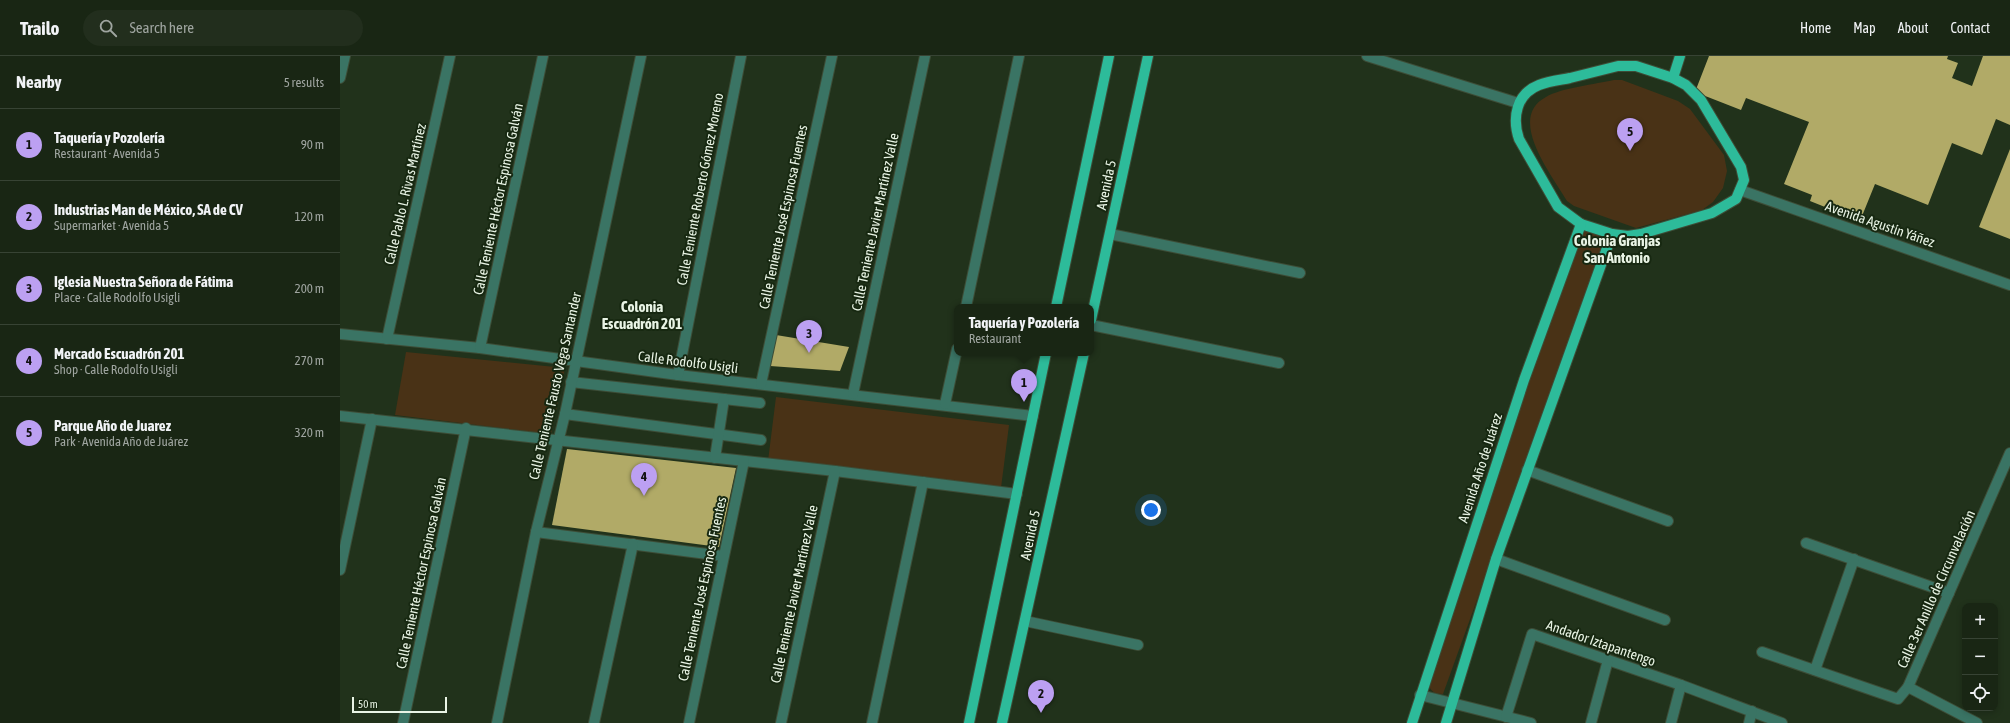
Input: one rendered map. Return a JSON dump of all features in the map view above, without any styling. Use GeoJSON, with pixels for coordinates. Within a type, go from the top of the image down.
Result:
{"type":"FeatureCollection","features":[{"type":"Feature","properties":{"kind":"main road","name":"Avenida 5"},"geometry":{"type":"LineString","coordinates":[[1057,304],[1109,56]]}},
{"type":"Feature","properties":{"kind":"main road","name":"Avenida 5"},"geometry":{"type":"LineString","coordinates":[[1094,306],[1148,56]]}},
{"type":"Feature","properties":{"kind":"main road"},"geometry":{"type":"LineString","coordinates":[[1673,78],[1680,56]]}},
{"type":"Feature","properties":{"kind":"main road"},"geometry":{"type":"LineString","coordinates":[[1638,61],[1686,85],[1705,107],[1740,167],[1744,180],[1736,199],[1712,213],[1641,234],[1628,236],[1612,234],[1581,224],[1558,207],[1519,139],[1515,127],[1515,113],[1518,103],[1526,93],[1539,85],[1638,61]]}},
{"type":"Feature","properties":{"kind":"main road","name":"Avenida Año de Juárez"},"geometry":{"type":"LineString","coordinates":[[1412,723],[1524,380],[1581,224]]}},
{"type":"Feature","properties":{"kind":"main road"},"geometry":{"type":"LineString","coordinates":[[1449,722],[1452,703],[1496,559],[1612,234]]}},
{"type":"Feature","properties":{"kind":"main road","name":"Avenida 5"},"geometry":{"type":"LineString","coordinates":[[969,723],[1045,356]]}},
{"type":"Feature","properties":{"kind":"main road","name":"Avenida 5"},"geometry":{"type":"LineString","coordinates":[[1002,723],[1083,356]]}},
{"type":"Feature","properties":{"kind":"street"},"geometry":{"type":"LineString","coordinates":[[340,78],[345,56]]}},
{"type":"Feature","properties":{"kind":"street","name":"Calle Pablo L. Rivas Martínez"},"geometry":{"type":"LineString","coordinates":[[387,339],[450,56]]}},
{"type":"Feature","properties":{"kind":"street","name":"Calle Teniente Héctor Espinosa Galván"},"geometry":{"type":"LineString","coordinates":[[480,348],[543,56]]}},
{"type":"Feature","properties":{"kind":"street","name":"Calle Teniente Fausto Vega Santander"},"geometry":{"type":"LineString","coordinates":[[496,723],[536,532],[565,414],[641,56]]}},
{"type":"Feature","properties":{"kind":"street","name":"Calle Teniente Roberto Gómez Moreno"},"geometry":{"type":"LineString","coordinates":[[678,375],[741,56]]}},
{"type":"Feature","properties":{"kind":"street","name":"Calle Teniente José Espinosa Fuentes"},"geometry":{"type":"LineString","coordinates":[[762,384],[832,56]]}},
{"type":"Feature","properties":{"kind":"street","name":"Calle Teniente Javier Martínez Valle"},"geometry":{"type":"LineString","coordinates":[[853,394],[925,56]]}},
{"type":"Feature","properties":{"kind":"street"},"geometry":{"type":"LineString","coordinates":[[967,304],[1019,56]]}},
{"type":"Feature","properties":{"kind":"street"},"geometry":{"type":"LineString","coordinates":[[1367,56],[1518,103]]}},
{"type":"Feature","properties":{"kind":"street","name":"Avenida Agustín Yáñez"},"geometry":{"type":"LineString","coordinates":[[1740,190],[2010,285]]}},
{"type":"Feature","properties":{"kind":"street"},"geometry":{"type":"LineString","coordinates":[[1110,234],[1300,273]]}},
{"type":"Feature","properties":{"kind":"street"},"geometry":{"type":"LineString","coordinates":[[1094,326],[1279,363]]}},
{"type":"Feature","properties":{"kind":"street","name":"Calle Rodolfo Usigli"},"geometry":{"type":"LineString","coordinates":[[340,334],[480,348],[678,375],[945,404],[1033,416]]}},
{"type":"Feature","properties":{"kind":"street"},"geometry":{"type":"LineString","coordinates":[[945,404],[955,356]]}},
{"type":"Feature","properties":{"kind":"street"},"geometry":{"type":"LineString","coordinates":[[571,382],[760,403]]}},
{"type":"Feature","properties":{"kind":"street"},"geometry":{"type":"LineString","coordinates":[[715,458],[724,399]]}},
{"type":"Feature","properties":{"kind":"street"},"geometry":{"type":"LineString","coordinates":[[565,414],[762,440]]}},
{"type":"Feature","properties":{"kind":"street"},"geometry":{"type":"LineString","coordinates":[[340,416],[466,428],[1017,494]]}},
{"type":"Feature","properties":{"kind":"street"},"geometry":{"type":"LineString","coordinates":[[340,570],[372,418]]}},
{"type":"Feature","properties":{"kind":"street","name":"Calle Teniente Héctor Espinosa Galván"},"geometry":{"type":"LineString","coordinates":[[403,723],[466,428]]}},
{"type":"Feature","properties":{"kind":"street","name":"Calle 3er Anillo de Circunvalación"},"geometry":{"type":"LineString","coordinates":[[1977,723],[1908,687],[2010,455]]}},
{"type":"Feature","properties":{"kind":"street","name":"Calle Teniente José Espinosa Fuentes"},"geometry":{"type":"LineString","coordinates":[[689,723],[744,461]]}},
{"type":"Feature","properties":{"kind":"street"},"geometry":{"type":"LineString","coordinates":[[1527,470],[1668,521]]}},
{"type":"Feature","properties":{"kind":"street","name":"Calle Teniente Javier Martínez Valle"},"geometry":{"type":"LineString","coordinates":[[780,723],[835,471]]}},
{"type":"Feature","properties":{"kind":"street"},"geometry":{"type":"LineString","coordinates":[[872,723],[923,482]]}},
{"type":"Feature","properties":{"kind":"street"},"geometry":{"type":"LineString","coordinates":[[536,532],[723,556]]}},
{"type":"Feature","properties":{"kind":"street"},"geometry":{"type":"LineString","coordinates":[[1806,543],[1949,593]]}},
{"type":"Feature","properties":{"kind":"street"},"geometry":{"type":"LineString","coordinates":[[594,723],[632,544]]}},
{"type":"Feature","properties":{"kind":"street"},"geometry":{"type":"LineString","coordinates":[[1496,559],[1665,620]]}},
{"type":"Feature","properties":{"kind":"street"},"geometry":{"type":"LineString","coordinates":[[1816,670],[1854,560]]}},
{"type":"Feature","properties":{"kind":"street"},"geometry":{"type":"LineString","coordinates":[[1025,621],[1138,645]]}},
{"type":"Feature","properties":{"kind":"street","name":"Andador Iztapantengo"},"geometry":{"type":"LineString","coordinates":[[1506,716],[1532,634],[1752,711],[1782,723]]}},
{"type":"Feature","properties":{"kind":"street"},"geometry":{"type":"LineString","coordinates":[[1762,652],[1898,699],[1908,687]]}},
{"type":"Feature","properties":{"kind":"street"},"geometry":{"type":"LineString","coordinates":[[1591,723],[1608,660]]}},
{"type":"Feature","properties":{"kind":"street"},"geometry":{"type":"LineString","coordinates":[[1671,723],[1681,686]]}},
{"type":"Feature","properties":{"kind":"street"},"geometry":{"type":"LineString","coordinates":[[1420,695],[1531,723]]}},
{"type":"Feature","properties":{"kind":"street"},"geometry":{"type":"LineString","coordinates":[[1749,723],[1752,711]]}},
{"type":"Feature","properties":{"kind":"shaded area"},"geometry":{"type":"Polygon","coordinates":[[[1614,80],[1622,80],[1678,101],[1690,109],[1724,155],[1727,171],[1723,188],[1713,202],[1702,210],[1636,228],[1574,206],[1567,201],[1543,162],[1536,147],[1531,132],[1530,118],[1535,106],[1552,94],[1614,80]]]}},
{"type":"Feature","properties":{"kind":"shaded area"},"geometry":{"type":"Polygon","coordinates":[[[1580,228],[1608,237],[1443,694],[1433,692],[1428,683],[1580,228]]]}},
{"type":"Feature","properties":{"kind":"shaded area"},"geometry":{"type":"Polygon","coordinates":[[[406,352],[565,368],[551,434],[395,415],[406,352]]]}},
{"type":"Feature","properties":{"kind":"shaded area"},"geometry":{"type":"Polygon","coordinates":[[[776,397],[1009,425],[1001,488],[768,461],[776,397]]]}},
{"type":"Feature","properties":{"kind":"building"},"geometry":{"type":"Polygon","coordinates":[[[1709,56],[1948,56],[1947,59],[1958,63],[1952,78],[1972,86],[1983,56],[2010,56],[2010,125],[1996,119],[1982,155],[1952,143],[1928,205],[1875,184],[1860,221],[1810,201],[1812,195],[1784,184],[1809,122],[1746,98],[1741,110],[1695,92],[1709,56]]]}},
{"type":"Feature","properties":{"kind":"building"},"geometry":{"type":"Polygon","coordinates":[[[2010,149],[2010,239],[1979,227],[2010,149]]]}},
{"type":"Feature","properties":{"kind":"building"},"geometry":{"type":"Polygon","coordinates":[[[776,335],[849,347],[840,371],[770,366],[776,335]]]}},
{"type":"Feature","properties":{"kind":"building"},"geometry":{"type":"Polygon","coordinates":[[[567,449],[736,468],[719,547],[552,525],[567,449]]]}},
{"type":"Feature","properties":{"kind":"place","name":"Parque Año de Juarez"},"geometry":{"type":"Point","coordinates":[1630,151]}},
{"type":"Feature","properties":{"kind":"place","name":"Iglesia Nuestra Señora de Fátima"},"geometry":{"type":"Point","coordinates":[809,353]}},
{"type":"Feature","properties":{"kind":"place","name":"Taquería y Pozolería"},"geometry":{"type":"Point","coordinates":[1024,402]}},
{"type":"Feature","properties":{"kind":"place","name":"Mercado Escuadrón 201"},"geometry":{"type":"Point","coordinates":[644,496]}},
{"type":"Feature","properties":{"kind":"place","name":"Industrias Man de México, SA de CV"},"geometry":{"type":"Point","coordinates":[1041,713]}},
{"type":"Feature","properties":{"kind":"district","name":"Colonia Granjas San Antonio"},"geometry":{"type":"Point","coordinates":[1617,250]}},
{"type":"Feature","properties":{"kind":"district","name":"Colonia Escuadrón 201"},"geometry":{"type":"Point","coordinates":[642,316]}}]}
